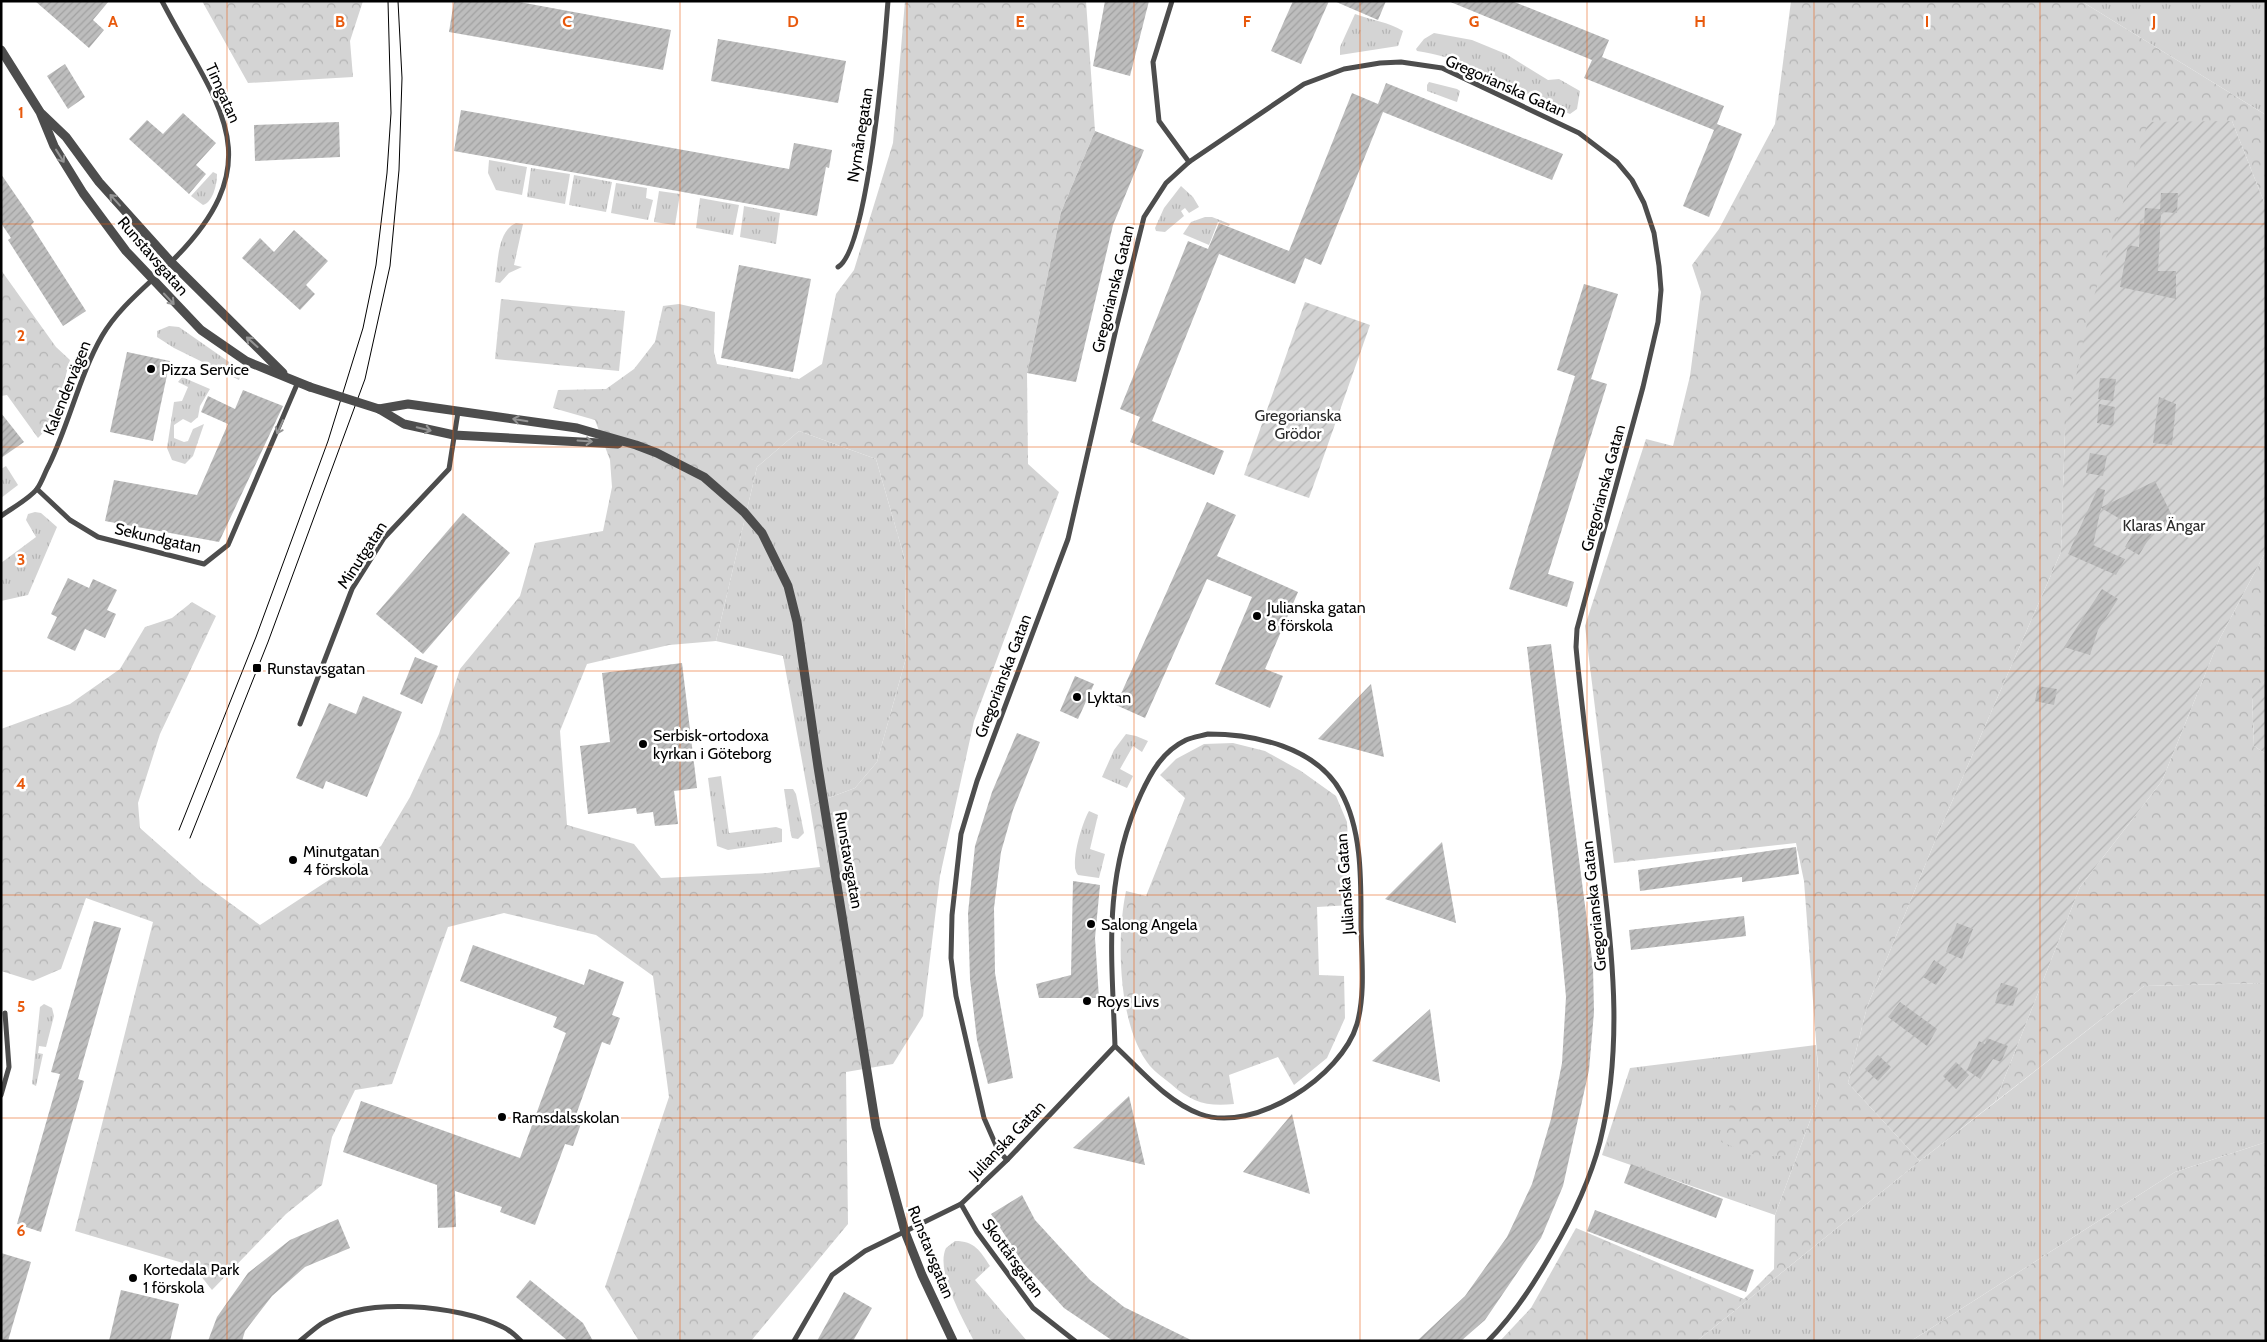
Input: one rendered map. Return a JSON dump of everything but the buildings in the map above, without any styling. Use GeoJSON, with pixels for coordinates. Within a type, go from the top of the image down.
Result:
{"type":"FeatureCollection","features":[{"type":"Feature","properties":{"kind":"street","name":"Timgatan"},"geometry":{"type":"LineString","coordinates":[[162,1],[217,101],[229,138],[228,173],[218,201],[198,234],[162,272]]}},
{"type":"Feature","properties":{"kind":"street","name":"Nymånegatan"},"geometry":{"type":"LineString","coordinates":[[838,267],[847,260],[855,241],[877,121],[888,1]]}},
{"type":"Feature","properties":{"kind":"street"},"geometry":{"type":"LineString","coordinates":[[1172,1],[1153,62],[1158,112],[1159,121],[1189,162]]}},
{"type":"Feature","properties":{"kind":"street","name":"Runstavsgatan"},"geometry":{"type":"LineString","coordinates":[[1,50],[40,112],[54,146],[114,238],[201,330],[246,361],[310,387],[379,410],[404,424],[454,435],[636,445]]}},
{"type":"Feature","properties":{"kind":"street","name":"Gregorianska Gatan"},"geometry":{"type":"LineString","coordinates":[[1007,1160],[998,1150],[984,1118],[956,996],[951,958],[952,915],[961,834],[977,781],[1068,539],[1139,230],[1144,217],[1166,183],[1189,162],[1304,84],[1336,72],[1401,62],[1442,68],[1579,133],[1617,162],[1632,180],[1644,203],[1654,233],[1661,290],[1658,322],[1643,387],[1578,629],[1576,647],[1614,969],[1615,1040],[1612,1072],[1600,1142],[1584,1187],[1564,1231],[1533,1286],[1488,1341]]}},
{"type":"Feature","properties":{"kind":"street","name":"Runstavsgatan"},"geometry":{"type":"LineString","coordinates":[[40,112],[66,137],[98,182],[171,262],[286,377]]}},
{"type":"Feature","properties":{"kind":"street","name":"Kalendervägen"},"geometry":{"type":"LineString","coordinates":[[1,516],[37,489],[55,452],[102,336],[117,315],[162,272]]}},
{"type":"Feature","properties":{"kind":"street","name":"Sekundgatan"},"geometry":{"type":"LineString","coordinates":[[37,489],[70,520],[98,537],[204,564],[228,545],[298,382]]}},
{"type":"Feature","properties":{"kind":"street","name":"Runstavsgatan"},"geometry":{"type":"LineString","coordinates":[[379,410],[408,404],[577,428],[636,445],[704,477],[744,512],[762,533],[788,586],[797,622],[818,768],[876,1127],[904,1232],[953,1341]]}},
{"type":"Feature","properties":{"kind":"street","name":"Minutgatan"},"geometry":{"type":"LineString","coordinates":[[300,724],[352,589],[384,538],[449,469],[458,412]]}},
{"type":"Feature","properties":{"kind":"street","name":"Julianska Gatan"},"geometry":{"type":"LineString","coordinates":[[794,1341],[832,1276],[865,1251],[961,1204],[1007,1160],[1114,1046],[1111,916],[1114,884],[1131,816],[1153,768],[1167,754],[1186,741],[1208,734],[1233,734],[1268,741],[1290,750],[1314,764],[1341,792],[1353,823],[1359,858],[1362,992],[1357,1024],[1334,1063],[1305,1090],[1272,1107],[1239,1116],[1216,1118],[1200,1114],[1178,1103],[1114,1046]]}},
{"type":"Feature","properties":{"kind":"street"},"geometry":{"type":"LineString","coordinates":[[1,1095],[9,1067],[5,1013]]}},
{"type":"Feature","properties":{"kind":"street","name":"Skottårsgatan"},"geometry":{"type":"LineString","coordinates":[[961,1204],[977,1232],[1033,1308],[1075,1341]]}},
{"type":"Feature","properties":{"kind":"street"},"geometry":{"type":"LineString","coordinates":[[300,1341],[322,1324],[354,1312],[377,1308],[432,1308],[473,1316],[504,1328],[521,1341]]}},
{"type":"Feature","properties":{"kind":"green space"},"geometry":{"type":"Polygon","coordinates":[[[202,1],[363,1],[350,41],[353,77],[248,83],[202,1]]]}},
{"type":"Feature","properties":{"kind":"green space"},"geometry":{"type":"Polygon","coordinates":[[[905,1],[1086,1],[1095,131],[1061,212],[1027,373],[1028,464],[1059,492],[974,721],[940,876],[923,1016],[893,1064],[846,1072],[848,1224],[751,1341],[639,1341],[605,1287],[669,1097],[653,976],[596,935],[504,913],[448,927],[392,1084],[355,1090],[332,1137],[322,1185],[286,1214],[212,1290],[193,1266],[75,1231],[153,922],[86,898],[61,969],[33,981],[1,971],[1,729],[70,704],[120,669],[145,627],[172,618],[192,602],[216,616],[160,734],[138,803],[140,828],[201,882],[260,925],[381,846],[410,797],[439,734],[460,669],[520,596],[535,543],[603,531],[612,487],[610,460],[595,420],[553,408],[558,390],[606,389],[634,369],[655,342],[663,306],[679,304],[715,312],[714,352],[717,364],[799,379],[822,364],[836,294],[854,270],[893,143],[905,1]],[[799,431],[757,467],[716,641],[669,645],[587,664],[560,731],[567,825],[634,844],[661,878],[767,873],[820,867],[810,805],[855,788],[877,762],[906,658],[905,560],[876,459],[799,431]]]}},
{"type":"Feature","properties":{"kind":"green space"},"geometry":{"type":"Polygon","coordinates":[[[1791,1],[2081,1],[2266,115],[2266,207],[2232,121],[2065,430],[2061,552],[1937,836],[1867,1007],[1848,1083],[1920,1161],[1697,1341],[1500,1341],[1531,1308],[1576,1228],[1744,1299],[1774,1269],[1775,1215],[1820,1094],[1804,881],[1796,843],[1614,863],[1585,626],[1646,439],[1673,446],[1690,376],[1701,292],[1692,265],[1719,229],[1775,124],[1791,1]]]}},
{"type":"Feature","properties":{"kind":"green space"},"geometry":{"type":"Polygon","coordinates":[[[2081,1],[2266,1],[2266,115],[2081,1]]]}},
{"type":"Feature","properties":{"kind":"green space"},"geometry":{"type":"Polygon","coordinates":[[[1355,14],[1386,23],[1403,31],[1398,46],[1340,55],[1340,47],[1355,14]]]}},
{"type":"Feature","properties":{"kind":"green space"},"geometry":{"type":"Polygon","coordinates":[[[1434,33],[1472,40],[1506,54],[1548,80],[1559,79],[1580,91],[1577,109],[1570,114],[1458,61],[1417,51],[1416,49],[1424,39],[1434,33]]]}},
{"type":"Feature","properties":{"kind":"green space"},"geometry":{"type":"Polygon","coordinates":[[[1429,82],[1460,91],[1457,102],[1427,91],[1429,82]]]}},
{"type":"Feature","properties":{"kind":"green space","name":"Klaras Ängar"},"geometry":{"type":"Polygon","coordinates":[[[2232,121],[2266,207],[2266,551],[2219,640],[2162,781],[2080,887],[1995,1102],[1920,1161],[1848,1083],[1867,1007],[1937,836],[2061,552],[2065,430],[2090,309],[2148,122],[2232,121]]]}},
{"type":"Feature","properties":{"kind":"green space"},"geometry":{"type":"Polygon","coordinates":[[[489,160],[527,167],[522,195],[496,190],[488,173],[489,160]]]}},
{"type":"Feature","properties":{"kind":"green space"},"geometry":{"type":"Polygon","coordinates":[[[531,168],[570,174],[565,204],[527,197],[531,168]]]}},
{"type":"Feature","properties":{"kind":"green space"},"geometry":{"type":"Polygon","coordinates":[[[213,172],[217,174],[212,197],[203,205],[191,196],[213,172]]]}},
{"type":"Feature","properties":{"kind":"green space"},"geometry":{"type":"Polygon","coordinates":[[[574,175],[612,182],[606,212],[569,205],[574,175]]]}},
{"type":"Feature","properties":{"kind":"green space"},"geometry":{"type":"Polygon","coordinates":[[[616,183],[647,188],[646,198],[653,200],[648,220],[611,213],[616,183]]]}},
{"type":"Feature","properties":{"kind":"green space"},"geometry":{"type":"Polygon","coordinates":[[[1181,186],[1193,197],[1199,207],[1189,213],[1185,208],[1181,211],[1184,216],[1165,232],[1156,231],[1155,228],[1164,208],[1181,186]]]}},
{"type":"Feature","properties":{"kind":"green space"},"geometry":{"type":"Polygon","coordinates":[[[659,191],[680,194],[675,225],[654,222],[659,191]]]}},
{"type":"Feature","properties":{"kind":"green space"},"geometry":{"type":"Polygon","coordinates":[[[700,198],[739,205],[733,235],[696,228],[700,198]]]}},
{"type":"Feature","properties":{"kind":"green space"},"geometry":{"type":"Polygon","coordinates":[[[744,206],[780,213],[776,244],[740,237],[744,206]]]}},
{"type":"Feature","properties":{"kind":"green space"},"geometry":{"type":"Polygon","coordinates":[[[1205,217],[1212,217],[1230,224],[1229,226],[1218,222],[1209,245],[1183,234],[1191,222],[1205,217]]]}},
{"type":"Feature","properties":{"kind":"green space"},"geometry":{"type":"Polygon","coordinates":[[[516,223],[523,224],[514,265],[522,267],[509,273],[500,283],[495,282],[502,240],[505,233],[516,223]]]}},
{"type":"Feature","properties":{"kind":"green space"},"geometry":{"type":"Polygon","coordinates":[[[1,270],[56,347],[70,360],[53,422],[38,438],[7,395],[1,396],[1,270]]]}},
{"type":"Feature","properties":{"kind":"green space"},"geometry":{"type":"Polygon","coordinates":[[[501,299],[625,311],[619,371],[495,359],[501,299]]]}},
{"type":"Feature","properties":{"kind":"green space","name":"Gregorianska Grödor"},"geometry":{"type":"Polygon","coordinates":[[[1305,302],[1370,325],[1309,498],[1244,475],[1305,302]]]}},
{"type":"Feature","properties":{"kind":"green space"},"geometry":{"type":"Polygon","coordinates":[[[169,326],[179,327],[242,371],[239,380],[174,348],[157,337],[157,331],[169,326]]]}},
{"type":"Feature","properties":{"kind":"green space"},"geometry":{"type":"Polygon","coordinates":[[[182,377],[210,389],[200,406],[198,417],[191,423],[183,419],[174,425],[174,438],[184,442],[188,441],[193,429],[204,424],[193,456],[185,464],[172,460],[167,448],[174,402],[182,401],[188,387],[178,382],[182,377]]]}},
{"type":"Feature","properties":{"kind":"green space"},"geometry":{"type":"Polygon","coordinates":[[[799,431],[876,459],[905,560],[906,658],[877,762],[855,788],[810,805],[783,656],[716,641],[757,467],[799,431]]]}},
{"type":"Feature","properties":{"kind":"green space"},"geometry":{"type":"Polygon","coordinates":[[[6,466],[18,485],[1,498],[1,469],[6,466]]]}},
{"type":"Feature","properties":{"kind":"green space"},"geometry":{"type":"Polygon","coordinates":[[[41,513],[57,527],[28,595],[1,601],[1,563],[36,537],[26,520],[28,514],[41,513]]]}},
{"type":"Feature","properties":{"kind":"green space"},"geometry":{"type":"Polygon","coordinates":[[[2266,551],[2266,680],[2252,696],[2254,746],[2266,754],[2266,983],[2144,986],[1995,1102],[2080,887],[2162,781],[2219,640],[2266,551]]]}},
{"type":"Feature","properties":{"kind":"green space"},"geometry":{"type":"Polygon","coordinates":[[[2266,680],[2266,754],[2254,746],[2252,695],[2266,680]]]}},
{"type":"Feature","properties":{"kind":"green space"},"geometry":{"type":"Polygon","coordinates":[[[1126,734],[1148,741],[1142,752],[1133,746],[1120,769],[1133,776],[1127,788],[1102,777],[1114,750],[1126,734]]]}},
{"type":"Feature","properties":{"kind":"green space"},"geometry":{"type":"Polygon","coordinates":[[[1233,743],[1265,751],[1301,771],[1336,796],[1347,822],[1351,905],[1317,907],[1319,975],[1344,976],[1345,1018],[1327,1058],[1294,1085],[1278,1057],[1229,1075],[1234,1104],[1216,1105],[1200,1102],[1178,1090],[1152,1069],[1139,1049],[1131,1029],[1122,982],[1121,933],[1126,891],[1146,896],[1185,798],[1160,775],[1176,759],[1204,744],[1233,743]]]}},
{"type":"Feature","properties":{"kind":"green space"},"geometry":{"type":"Polygon","coordinates":[[[721,776],[729,833],[776,827],[782,829],[782,842],[728,850],[717,846],[708,778],[721,776]]]}},
{"type":"Feature","properties":{"kind":"green space"},"geometry":{"type":"Polygon","coordinates":[[[784,789],[793,789],[796,794],[804,833],[798,839],[792,838],[791,835],[784,789]]]}},
{"type":"Feature","properties":{"kind":"green space"},"geometry":{"type":"Polygon","coordinates":[[[1089,811],[1098,815],[1090,849],[1105,854],[1099,878],[1078,875],[1076,870],[1075,862],[1078,844],[1089,811]]]}},
{"type":"Feature","properties":{"kind":"green space"},"geometry":{"type":"Polygon","coordinates":[[[2266,983],[2266,1142],[2175,1172],[1911,1341],[1697,1341],[1920,1161],[2144,986],[2266,983]]]}},
{"type":"Feature","properties":{"kind":"green space"},"geometry":{"type":"Polygon","coordinates":[[[44,1004],[52,1008],[54,1016],[46,1047],[39,1046],[38,1053],[43,1054],[36,1086],[32,1084],[40,1007],[44,1004]]]}},
{"type":"Feature","properties":{"kind":"green space"},"geometry":{"type":"Polygon","coordinates":[[[1816,1045],[1820,1094],[1775,1215],[1602,1155],[1630,1068],[1816,1045]]]}},
{"type":"Feature","properties":{"kind":"green space"},"geometry":{"type":"Polygon","coordinates":[[[1731,1099],[1759,1101],[1801,1127],[1792,1155],[1760,1157],[1721,1142],[1731,1099]]]}},
{"type":"Feature","properties":{"kind":"green space"},"geometry":{"type":"Polygon","coordinates":[[[2266,1142],[2266,1341],[1911,1341],[2175,1172],[2266,1142]]]}},
{"type":"Feature","properties":{"kind":"green space"},"geometry":{"type":"Polygon","coordinates":[[[955,1241],[962,1241],[972,1245],[983,1256],[990,1266],[975,1280],[1027,1341],[974,1341],[957,1308],[944,1269],[946,1248],[955,1241]]]}},
{"type":"Feature","properties":{"kind":"tram line"},"geometry":{"type":"LineString","coordinates":[[179,830],[256,637],[328,441],[363,328],[376,265],[387,173],[391,113],[388,1]]}},
{"type":"Feature","properties":{"kind":"tram line"},"geometry":{"type":"LineString","coordinates":[[190,838],[268,642],[365,379],[390,266],[399,170],[402,78],[398,1]]}},
{"type":"Feature","properties":{"kind":"place","name":"Pizza Service"},"geometry":{"type":"Point","coordinates":[151,369]}},
{"type":"Feature","properties":{"kind":"place","name":"Julianska gatan 8 förskola"},"geometry":{"type":"Point","coordinates":[1257,616]}},
{"type":"Feature","properties":{"kind":"place","name":"Runstavsgatan"},"geometry":{"type":"Point","coordinates":[257,668]}},
{"type":"Feature","properties":{"kind":"place","name":"Lyktan"},"geometry":{"type":"Point","coordinates":[1077,697]}},
{"type":"Feature","properties":{"kind":"place","name":"Serbisk-ortodoxa kyrkan i Göteborg"},"geometry":{"type":"Point","coordinates":[643,744]}},
{"type":"Feature","properties":{"kind":"place","name":"Minutgatan 4 förskola"},"geometry":{"type":"Point","coordinates":[293,860]}},
{"type":"Feature","properties":{"kind":"place","name":"Salong Angela"},"geometry":{"type":"Point","coordinates":[1091,924]}},
{"type":"Feature","properties":{"kind":"place","name":"Roys Livs"},"geometry":{"type":"Point","coordinates":[1087,1001]}},
{"type":"Feature","properties":{"kind":"place","name":"Ramsdalsskolan"},"geometry":{"type":"Point","coordinates":[502,1117]}},
{"type":"Feature","properties":{"kind":"place","name":"Kortedala Park 1 förskola"},"geometry":{"type":"Point","coordinates":[133,1278]}}]}
